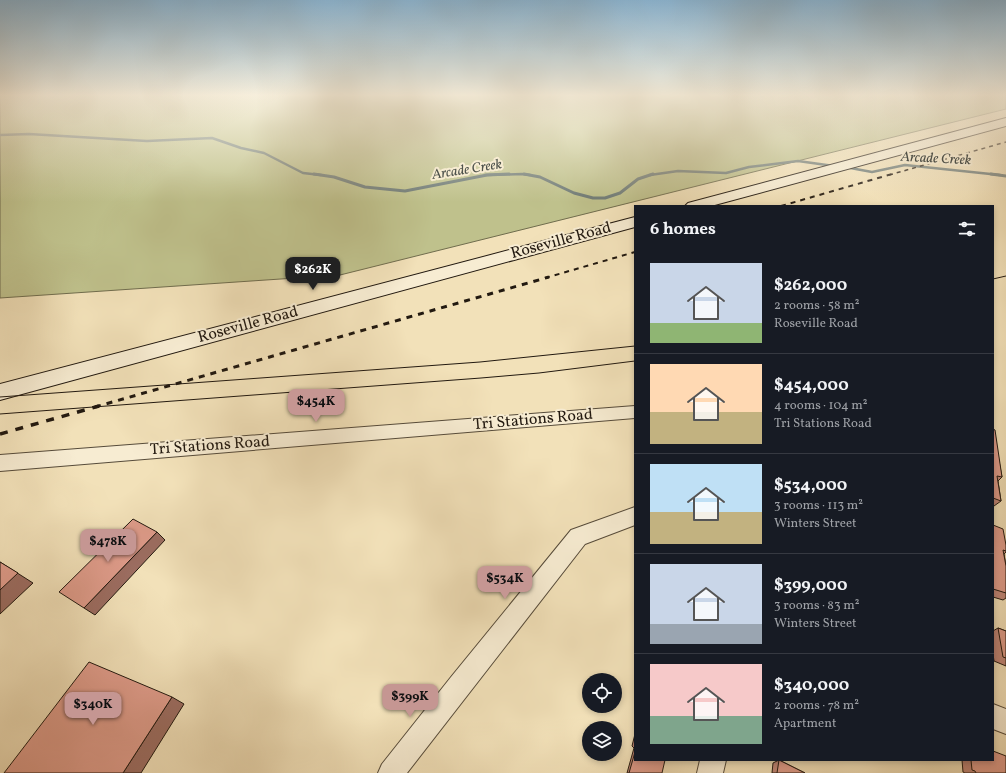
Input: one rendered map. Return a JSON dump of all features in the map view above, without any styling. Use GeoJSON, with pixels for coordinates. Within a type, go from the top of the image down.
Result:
{"type":"FeatureCollection","features":[{"type":"Feature","properties":{"kind":"main road"},"geometry":{"type":"LineString","coordinates":[[697,205],[976,130]]}},
{"type":"Feature","properties":{"kind":"main road","name":"Roseville Road"},"geometry":{"type":"LineString","coordinates":[[0,392],[634,222]]}},
{"type":"Feature","properties":{"kind":"street","name":"Tri Stations Road"},"geometry":{"type":"LineString","coordinates":[[0,462],[634,412]]}},
{"type":"Feature","properties":{"kind":"street"},"geometry":{"type":"LineString","coordinates":[[391,773],[459,685],[578,537],[634,516]]}},
{"type":"Feature","properties":{"kind":"street"},"geometry":{"type":"LineString","coordinates":[[994,716],[1006,722]]}},
{"type":"Feature","properties":{"kind":"street"},"geometry":{"type":"LineString","coordinates":[[710,773],[713,761]]}},
{"type":"Feature","properties":{"kind":"green space"},"geometry":{"type":"Polygon","coordinates":[[[0,130],[921,130],[340,275],[0,298],[0,130]]]}},
{"type":"Feature","properties":{"kind":"building"},"geometry":{"type":"Polygon","coordinates":[[[994,430],[1002,477],[997,476],[1001,501],[994,498],[994,430]]]}},
{"type":"Feature","properties":{"kind":"building"},"geometry":{"type":"Polygon","coordinates":[[[133,519],[157,532],[84,608],[59,592],[133,519]]]}},
{"type":"Feature","properties":{"kind":"building"},"geometry":{"type":"Polygon","coordinates":[[[994,525],[1003,529],[1006,545],[1006,551],[1003,550],[1006,566],[1006,593],[994,589],[994,525]]]}},
{"type":"Feature","properties":{"kind":"building"},"geometry":{"type":"Polygon","coordinates":[[[0,562],[18,573],[0,590],[0,562]]]}},
{"type":"Feature","properties":{"kind":"building"},"geometry":{"type":"Polygon","coordinates":[[[998,628],[1006,631],[1006,658],[1003,657],[998,628]]]}},
{"type":"Feature","properties":{"kind":"building"},"geometry":{"type":"Polygon","coordinates":[[[89,662],[172,697],[123,773],[4,773],[89,662]]]}},
{"type":"Feature","properties":{"kind":"building"},"geometry":{"type":"Polygon","coordinates":[[[994,751],[1006,756],[1006,773],[976,773],[972,770],[971,761],[994,761],[994,751]]]}},
{"type":"Feature","properties":{"kind":"building"},"geometry":{"type":"Polygon","coordinates":[[[634,756],[634,761],[665,761],[662,773],[629,773],[634,756]]]}},
{"type":"Feature","properties":{"kind":"building"},"geometry":{"type":"Polygon","coordinates":[[[779,761],[781,761],[805,773],[777,773],[779,761]]]}},
{"type":"Feature","properties":{"kind":"waterway","name":"Arcade Creek"},"geometry":{"type":"LineString","coordinates":[[0,135],[29,134],[147,141],[212,138],[241,148],[264,153],[303,173],[320,175]]}},
{"type":"Feature","properties":{"kind":"waterway","name":"Arcade Creek"},"geometry":{"type":"LineString","coordinates":[[650,175],[678,171],[726,173],[749,167],[798,161],[834,166]]}},
{"type":"Feature","properties":{"kind":"waterway","name":"Arcade Creek"},"geometry":{"type":"LineString","coordinates":[[845,167],[872,172],[905,165],[993,174]]}},
{"type":"Feature","properties":{"kind":"waterway","name":"Arcade Creek"},"geometry":{"type":"LineString","coordinates":[[314,174],[320,175]]}},
{"type":"Feature","properties":{"kind":"waterway","name":"Arcade Creek"},"geometry":{"type":"LineString","coordinates":[[490,175],[509,174]]}},
{"type":"Feature","properties":{"kind":"waterway","name":"Arcade Creek"},"geometry":{"type":"LineString","coordinates":[[524,174],[528,175]]}},
{"type":"Feature","properties":{"kind":"waterway","name":"Arcade Creek"},"geometry":{"type":"LineString","coordinates":[[993,174],[1000,175]]}},
{"type":"Feature","properties":{"kind":"waterway","name":"Arcade Creek"},"geometry":{"type":"LineString","coordinates":[[993,174],[1006,176]]}},
{"type":"Feature","properties":{"kind":"waterway","name":"Arcade Creek"},"geometry":{"type":"LineString","coordinates":[[320,175],[334,177],[365,187],[405,191],[490,175]]}},
{"type":"Feature","properties":{"kind":"waterway","name":"Arcade Creek"},"geometry":{"type":"LineString","coordinates":[[485,175],[490,175]]}},
{"type":"Feature","properties":{"kind":"waterway","name":"Arcade Creek"},"geometry":{"type":"LineString","coordinates":[[490,175],[528,175]]}},
{"type":"Feature","properties":{"kind":"waterway","name":"Arcade Creek"},"geometry":{"type":"LineString","coordinates":[[528,175],[540,177],[574,193],[593,198],[605,198],[620,193],[638,179],[650,175]]}},
{"type":"Feature","properties":{"kind":"tram line"},"geometry":{"type":"LineString","coordinates":[[994,279],[1006,276]]}},
{"type":"Feature","properties":{"kind":"tram line"},"geometry":{"type":"LineString","coordinates":[[0,397],[480,362],[634,346]]}},
{"type":"Feature","properties":{"kind":"tram line"},"geometry":{"type":"LineString","coordinates":[[0,414],[481,378],[539,373],[634,361]]}},
{"type":"Feature","properties":{"kind":"railway"},"geometry":{"type":"LineString","coordinates":[[889,175],[1006,142]]}},
{"type":"Feature","properties":{"kind":"railway"},"geometry":{"type":"LineString","coordinates":[[784,205],[892,174]]}},
{"type":"Feature","properties":{"kind":"railway"},"geometry":{"type":"LineString","coordinates":[[545,278],[634,252]]}},
{"type":"Feature","properties":{"kind":"railway"},"geometry":{"type":"LineString","coordinates":[[95,407],[549,277]]}},
{"type":"Feature","properties":{"kind":"railway"},"geometry":{"type":"LineString","coordinates":[[0,434],[99,406]]}}]}
